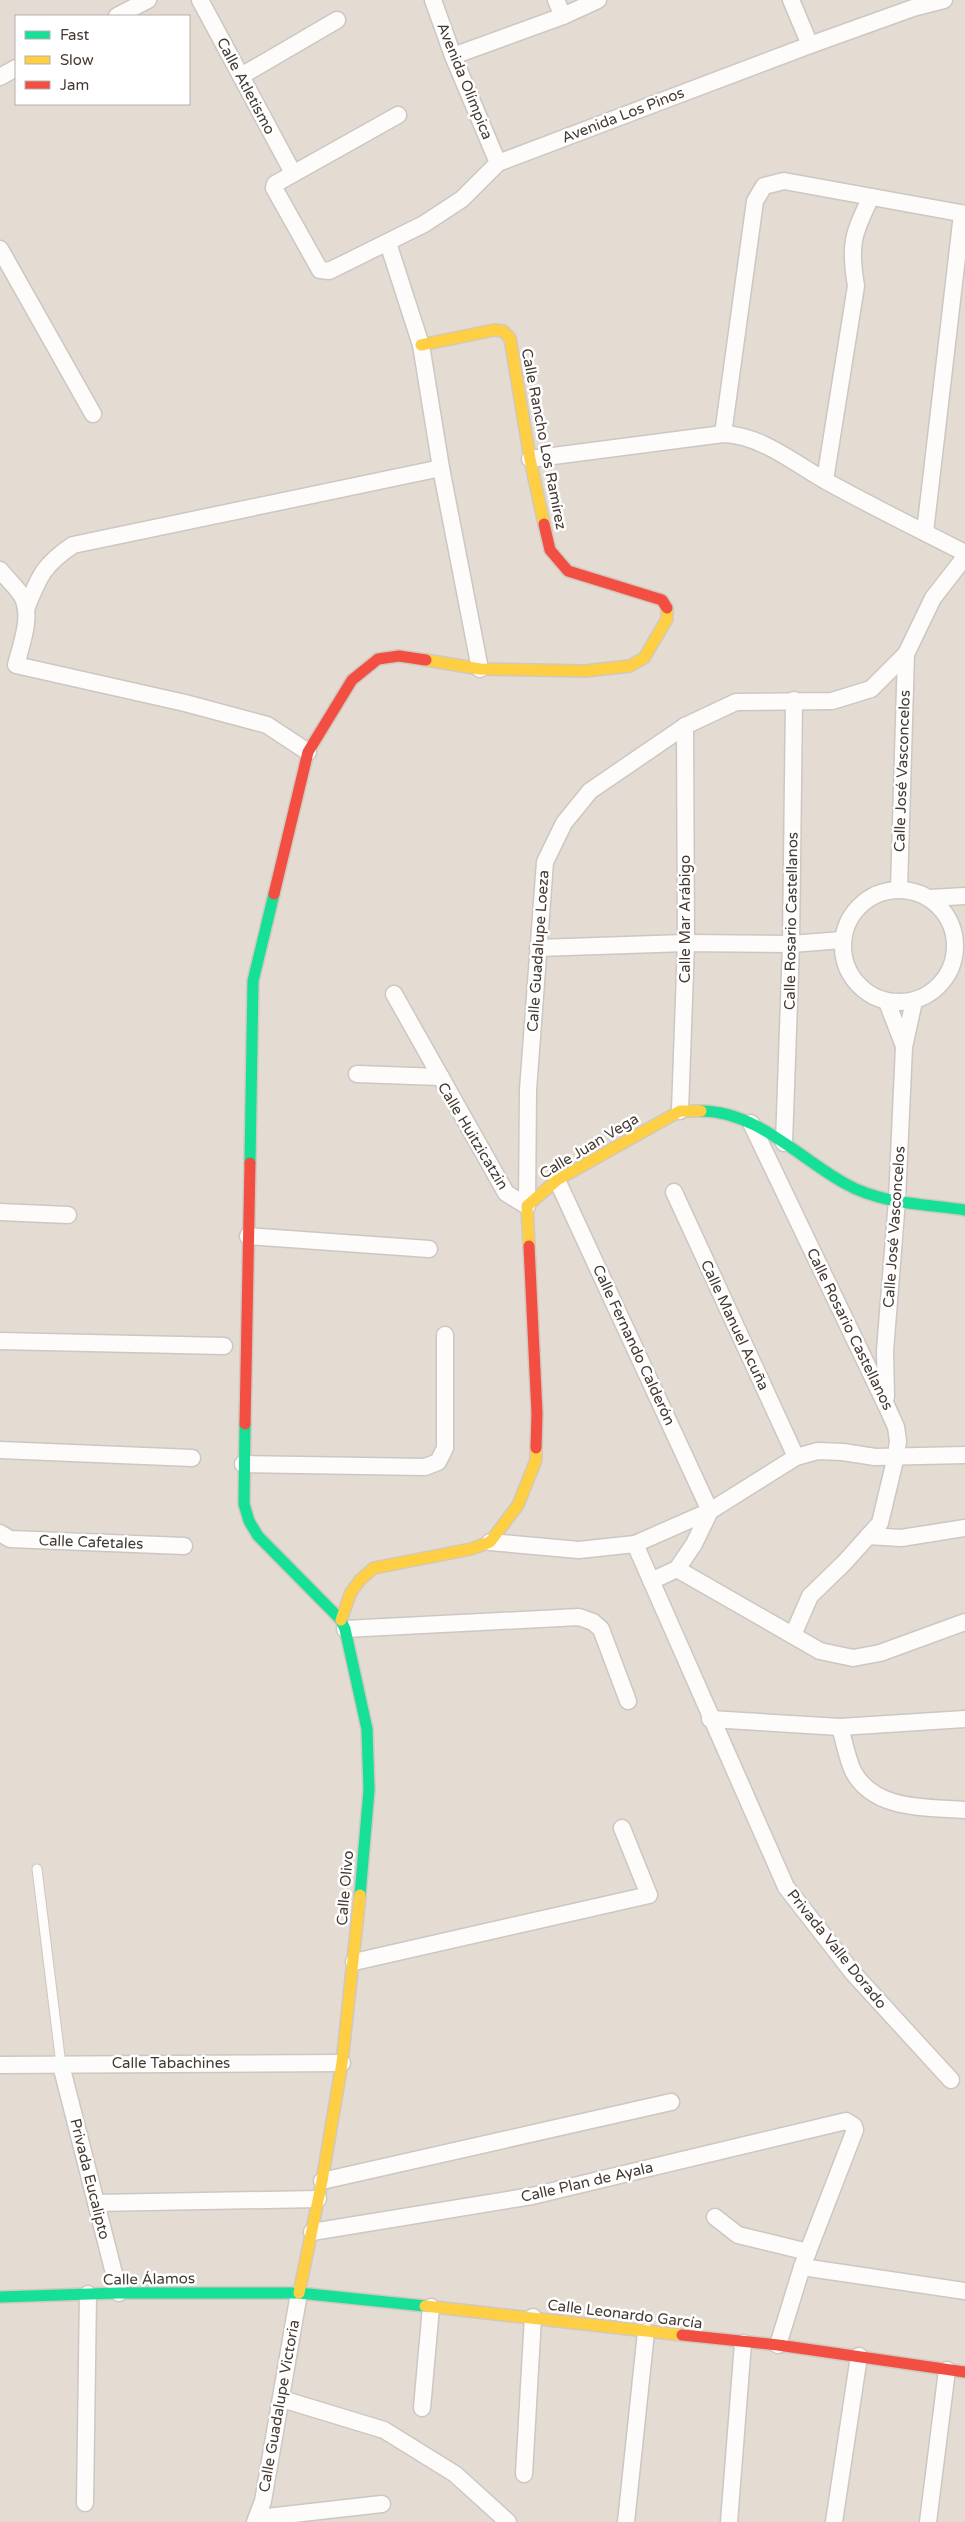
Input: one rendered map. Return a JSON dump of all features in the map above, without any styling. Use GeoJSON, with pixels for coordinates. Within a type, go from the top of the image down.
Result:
{"type":"FeatureCollection","features":[{"type":"Feature","properties":{"kind":"street"},"geometry":{"type":"LineString","coordinates":[[119,15],[148,0]]}},
{"type":"Feature","properties":{"kind":"street","name":"Calle Atletismo"},"geometry":{"type":"LineString","coordinates":[[200,0],[293,173]]}},
{"type":"Feature","properties":{"kind":"street","name":"Avenida Olímpica"},"geometry":{"type":"LineString","coordinates":[[433,0],[453,56],[498,163]]}},
{"type":"Feature","properties":{"kind":"street"},"geometry":{"type":"LineString","coordinates":[[556,0],[562,16]]}},
{"type":"Feature","properties":{"kind":"street"},"geometry":{"type":"LineString","coordinates":[[453,56],[562,16],[598,0]]}},
{"type":"Feature","properties":{"kind":"street"},"geometry":{"type":"LineString","coordinates":[[791,0],[810,45]]}},
{"type":"Feature","properties":{"kind":"street","name":"Avenida Los Pinos"},"geometry":{"type":"LineString","coordinates":[[293,173],[277,182],[274,188],[320,270],[324,272],[388,243],[424,224],[462,199],[498,163],[810,45],[912,4],[944,0]]}},
{"type":"Feature","properties":{"kind":"street"},"geometry":{"type":"LineString","coordinates":[[241,76],[337,20]]}},
{"type":"Feature","properties":{"kind":"street"},"geometry":{"type":"LineString","coordinates":[[0,77],[15,69]]}},
{"type":"Feature","properties":{"kind":"street"},"geometry":{"type":"LineString","coordinates":[[293,173],[398,115]]}},
{"type":"Feature","properties":{"kind":"street"},"geometry":{"type":"LineString","coordinates":[[723,434],[755,201],[764,186],[784,180],[964,214],[925,532]]}},
{"type":"Feature","properties":{"kind":"street"},"geometry":{"type":"LineString","coordinates":[[825,480],[856,286],[851,256],[854,231],[871,197]]}},
{"type":"Feature","properties":{"kind":"street"},"geometry":{"type":"LineString","coordinates":[[388,243],[421,345],[441,468],[480,669],[399,656],[378,659],[352,680],[308,752],[253,981],[243,1464],[244,1504],[258,1536],[343,1625],[579,1617],[593,1622],[601,1629],[628,1701]]}},
{"type":"Feature","properties":{"kind":"street"},"geometry":{"type":"LineString","coordinates":[[0,249],[93,414]]}},
{"type":"Feature","properties":{"kind":"street","name":"Calle Rancho Los Ramírez"},"geometry":{"type":"LineString","coordinates":[[421,345],[494,330],[502,331],[510,338],[530,459],[550,550],[568,571],[662,600],[668,610],[667,620],[644,658],[630,666],[585,671],[480,669]]}},
{"type":"Feature","properties":{"kind":"street"},"geometry":{"type":"LineString","coordinates":[[530,459],[723,434],[739,434],[782,453],[825,480],[965,552]]}},
{"type":"Feature","properties":{"kind":"street"},"geometry":{"type":"LineString","coordinates":[[26,608],[41,573],[54,558],[73,545],[441,468]]}},
{"type":"Feature","properties":{"kind":"street","name":"Calle Guadalupe Loeza"},"geometry":{"type":"LineString","coordinates":[[527,1206],[528,1090],[545,862],[564,823],[590,791],[685,726],[736,702],[832,701],[871,688],[906,654],[933,598],[965,557]]}},
{"type":"Feature","properties":{"kind":"street"},"geometry":{"type":"LineString","coordinates":[[0,570],[22,597],[26,608],[26,622],[16,665],[185,703],[266,726],[308,752]]}},
{"type":"Feature","properties":{"kind":"street","name":"Calle José Vasconcelos"},"geometry":{"type":"LineString","coordinates":[[899,889],[906,654]]}},
{"type":"Feature","properties":{"kind":"street","name":"Calle Rosario Castellanos"},"geometry":{"type":"LineString","coordinates":[[784,1143],[791,944],[794,700]]}},
{"type":"Feature","properties":{"kind":"street","name":"Calle Mar Arábigo"},"geometry":{"type":"LineString","coordinates":[[680,1111],[686,943],[685,726]]}},
{"type":"Feature","properties":{"kind":"street"},"geometry":{"type":"LineString","coordinates":[[930,898],[951,923],[955,955],[941,984],[914,1001],[887,1002],[862,990],[846,967],[842,940],[851,914],[872,895],[899,889],[930,898],[965,896]]}},
{"type":"Feature","properties":{"kind":"street"},"geometry":{"type":"LineString","coordinates":[[538,948],[686,943],[791,944],[842,940]]}},
{"type":"Feature","properties":{"kind":"street"},"geometry":{"type":"LineString","coordinates":[[394,994],[441,1077]]}},
{"type":"Feature","properties":{"kind":"street","name":"Calle José Vasconcelos"},"geometry":{"type":"LineString","coordinates":[[887,1407],[885,1351],[897,1200],[904,1047],[914,1001]]}},
{"type":"Feature","properties":{"kind":"street","name":"Calle José Vasconcelos"},"geometry":{"type":"LineString","coordinates":[[887,1002],[904,1047]]}},
{"type":"Feature","properties":{"kind":"street","name":"Calle Huitzicatzin"},"geometry":{"type":"LineString","coordinates":[[357,1074],[441,1077],[506,1193],[527,1206]]}},
{"type":"Feature","properties":{"kind":"street","name":"Calle Juan Vega"},"geometry":{"type":"LineString","coordinates":[[527,1206],[557,1180],[680,1111],[713,1111],[751,1123],[847,1185],[883,1198],[965,1210]]}},
{"type":"Feature","properties":{"kind":"street","name":"Calle Rosario Castellanos"},"geometry":{"type":"LineString","coordinates":[[751,1123],[896,1428],[896,1456],[880,1523],[810,1596],[793,1635]]}},
{"type":"Feature","properties":{"kind":"street","name":"Calle Fernando Calderón"},"geometry":{"type":"LineString","coordinates":[[557,1180],[710,1511]]}},
{"type":"Feature","properties":{"kind":"street","name":"Calle Manuel Acuña"},"geometry":{"type":"LineString","coordinates":[[674,1192],[796,1457]]}},
{"type":"Feature","properties":{"kind":"street"},"geometry":{"type":"LineString","coordinates":[[490,1542],[518,1505],[536,1460],[537,1413],[527,1206]]}},
{"type":"Feature","properties":{"kind":"street"},"geometry":{"type":"LineString","coordinates":[[0,1212],[68,1215]]}},
{"type":"Feature","properties":{"kind":"street"},"geometry":{"type":"LineString","coordinates":[[248,1236],[429,1248]]}},
{"type":"Feature","properties":{"kind":"street"},"geometry":{"type":"LineString","coordinates":[[243,1464],[425,1467],[438,1462],[445,1448],[445,1335]]}},
{"type":"Feature","properties":{"kind":"street"},"geometry":{"type":"LineString","coordinates":[[0,1341],[224,1346]]}},
{"type":"Feature","properties":{"kind":"street"},"geometry":{"type":"LineString","coordinates":[[0,1450],[192,1458]]}},
{"type":"Feature","properties":{"kind":"street"},"geometry":{"type":"LineString","coordinates":[[343,1625],[351,1592],[361,1579],[374,1568],[471,1549],[490,1542],[578,1550],[635,1544],[710,1511],[796,1457],[818,1451],[843,1452],[875,1457],[965,1455]]}},
{"type":"Feature","properties":{"kind":"street"},"geometry":{"type":"LineString","coordinates":[[651,1581],[678,1569],[694,1544],[710,1511]]}},
{"type":"Feature","properties":{"kind":"street"},"geometry":{"type":"LineString","coordinates":[[868,1536],[901,1538],[965,1528]]}},
{"type":"Feature","properties":{"kind":"street","name":"Calle Cafetales"},"geometry":{"type":"LineString","coordinates":[[0,1533],[10,1539],[184,1546]]}},
{"type":"Feature","properties":{"kind":"street","name":"Privada Valle Dorado"},"geometry":{"type":"LineString","coordinates":[[635,1544],[710,1719],[786,1887],[853,1973],[952,2080]]}},
{"type":"Feature","properties":{"kind":"street"},"geometry":{"type":"LineString","coordinates":[[678,1569],[820,1651],[853,1658],[880,1653],[965,1622]]}},
{"type":"Feature","properties":{"kind":"street","name":"Calle Olivo"},"geometry":{"type":"LineString","coordinates":[[299,2293],[322,2181],[342,2063],[354,1962],[369,1790],[367,1729],[343,1625]]}},
{"type":"Feature","properties":{"kind":"street"},"geometry":{"type":"LineString","coordinates":[[710,1719],[840,1727],[965,1719]]}},
{"type":"Feature","properties":{"kind":"street"},"geometry":{"type":"LineString","coordinates":[[840,1727],[853,1771],[870,1792],[896,1804],[965,1810]]}},
{"type":"Feature","properties":{"kind":"street"},"geometry":{"type":"LineString","coordinates":[[354,1962],[649,1895],[622,1828]]}},
{"type":"Feature","properties":{"kind":"street","name":"Calle Tabachines"},"geometry":{"type":"LineString","coordinates":[[0,2065],[342,2063]]}},
{"type":"Feature","properties":{"kind":"street","name":"Privada Eucalipto"},"geometry":{"type":"LineString","coordinates":[[61,2065],[119,2293]]}},
{"type":"Feature","properties":{"kind":"street"},"geometry":{"type":"LineString","coordinates":[[322,2181],[671,2102]]}},
{"type":"Feature","properties":{"kind":"street","name":"Calle Plan de Ayala"},"geometry":{"type":"LineString","coordinates":[[312,2232],[532,2196],[846,2121],[854,2126],[855,2130],[808,2252]]}},
{"type":"Feature","properties":{"kind":"street"},"geometry":{"type":"LineString","coordinates":[[96,2203],[318,2199]]}},
{"type":"Feature","properties":{"kind":"street"},"geometry":{"type":"LineString","coordinates":[[715,2217],[738,2236],[808,2252],[778,2345]]}},
{"type":"Feature","properties":{"kind":"street"},"geometry":{"type":"LineString","coordinates":[[802,2267],[965,2291]]}},
{"type":"Feature","properties":{"kind":"street","name":"Calle Álamos"},"geometry":{"type":"LineString","coordinates":[[0,2297],[119,2293],[299,2293]]}},
{"type":"Feature","properties":{"kind":"street","name":"Calle Leonardo García"},"geometry":{"type":"LineString","coordinates":[[299,2293],[743,2343],[778,2345],[965,2372]]}},
{"type":"Feature","properties":{"kind":"street","name":"Calle Guadalupe Victoria"},"geometry":{"type":"LineString","coordinates":[[257,2520],[282,2399],[299,2293]]}},
{"type":"Feature","properties":{"kind":"street"},"geometry":{"type":"LineString","coordinates":[[85,2503],[88,2294]]}},
{"type":"Feature","properties":{"kind":"street"},"geometry":{"type":"LineString","coordinates":[[422,2408],[431,2307]]}},
{"type":"Feature","properties":{"kind":"street"},"geometry":{"type":"LineString","coordinates":[[524,2474],[533,2318]]}},
{"type":"Feature","properties":{"kind":"street"},"geometry":{"type":"LineString","coordinates":[[626,2522],[646,2332]]}},
{"type":"Feature","properties":{"kind":"street"},"geometry":{"type":"LineString","coordinates":[[729,2522],[743,2343]]}},
{"type":"Feature","properties":{"kind":"street"},"geometry":{"type":"LineString","coordinates":[[834,2522],[859,2356]]}},
{"type":"Feature","properties":{"kind":"street"},"geometry":{"type":"LineString","coordinates":[[928,2522],[947,2370]]}},
{"type":"Feature","properties":{"kind":"street"},"geometry":{"type":"LineString","coordinates":[[282,2399],[384,2430],[455,2474],[508,2522]]}},
{"type":"Feature","properties":{"kind":"street"},"geometry":{"type":"LineString","coordinates":[[257,2520],[382,2504]]}},
{"type":"Feature","properties":{"kind":"lane"},"geometry":{"type":"LineString","coordinates":[[37,1868],[61,2065]]}},
{"type":"Feature","properties":{"kind":"shaded area"},"geometry":{"type":"Polygon","coordinates":[[[0,0],[965,0],[965,2522],[0,2522],[0,0]]]}},
{"type":"Feature","properties":{"kind":"traffic: fast"},"geometry":{"type":"LineString","coordinates":[[250,1163],[253,981],[274,894]]}},
{"type":"Feature","properties":{"kind":"traffic: fast"},"geometry":{"type":"LineString","coordinates":[[701,1111],[721,1113],[741,1119],[759,1128],[777,1138],[829,1174],[860,1191],[904,1202],[965,1210]]}},
{"type":"Feature","properties":{"kind":"traffic: fast"},"geometry":{"type":"LineString","coordinates":[[245,1424],[244,1504],[249,1521],[258,1536],[341,1620],[345,1629],[367,1729],[369,1790],[360,1895]]}},
{"type":"Feature","properties":{"kind":"traffic: fast"},"geometry":{"type":"LineString","coordinates":[[0,2297],[119,2293],[299,2293],[425,2306]]}},
{"type":"Feature","properties":{"kind":"traffic: slow"},"geometry":{"type":"LineString","coordinates":[[421,345],[494,330],[503,331],[510,338],[530,459],[544,524]]}},
{"type":"Feature","properties":{"kind":"traffic: slow"},"geometry":{"type":"LineString","coordinates":[[426,660],[480,669],[585,671],[630,666],[644,658],[667,619],[667,608]]}},
{"type":"Feature","properties":{"kind":"traffic: slow"},"geometry":{"type":"LineString","coordinates":[[529,1246],[527,1206],[557,1180],[680,1111],[701,1111]]}},
{"type":"Feature","properties":{"kind":"traffic: slow"},"geometry":{"type":"LineString","coordinates":[[341,1620],[351,1592],[361,1579],[374,1568],[471,1549],[490,1542],[518,1505],[536,1460],[536,1448]]}},
{"type":"Feature","properties":{"kind":"traffic: slow"},"geometry":{"type":"LineString","coordinates":[[299,2293],[322,2181],[342,2063],[360,1895]]}},
{"type":"Feature","properties":{"kind":"traffic: slow"},"geometry":{"type":"LineString","coordinates":[[425,2306],[682,2335]]}},
{"type":"Feature","properties":{"kind":"traffic: jam"},"geometry":{"type":"LineString","coordinates":[[544,524],[550,550],[568,571],[662,600],[667,608]]}},
{"type":"Feature","properties":{"kind":"traffic: jam"},"geometry":{"type":"LineString","coordinates":[[274,894],[308,752],[352,680],[378,659],[399,656],[426,660]]}},
{"type":"Feature","properties":{"kind":"traffic: jam"},"geometry":{"type":"LineString","coordinates":[[245,1424],[250,1163]]}},
{"type":"Feature","properties":{"kind":"traffic: jam"},"geometry":{"type":"LineString","coordinates":[[529,1246],[537,1413],[536,1448]]}},
{"type":"Feature","properties":{"kind":"traffic: jam"},"geometry":{"type":"LineString","coordinates":[[682,2335],[778,2345],[965,2372]]}}]}
